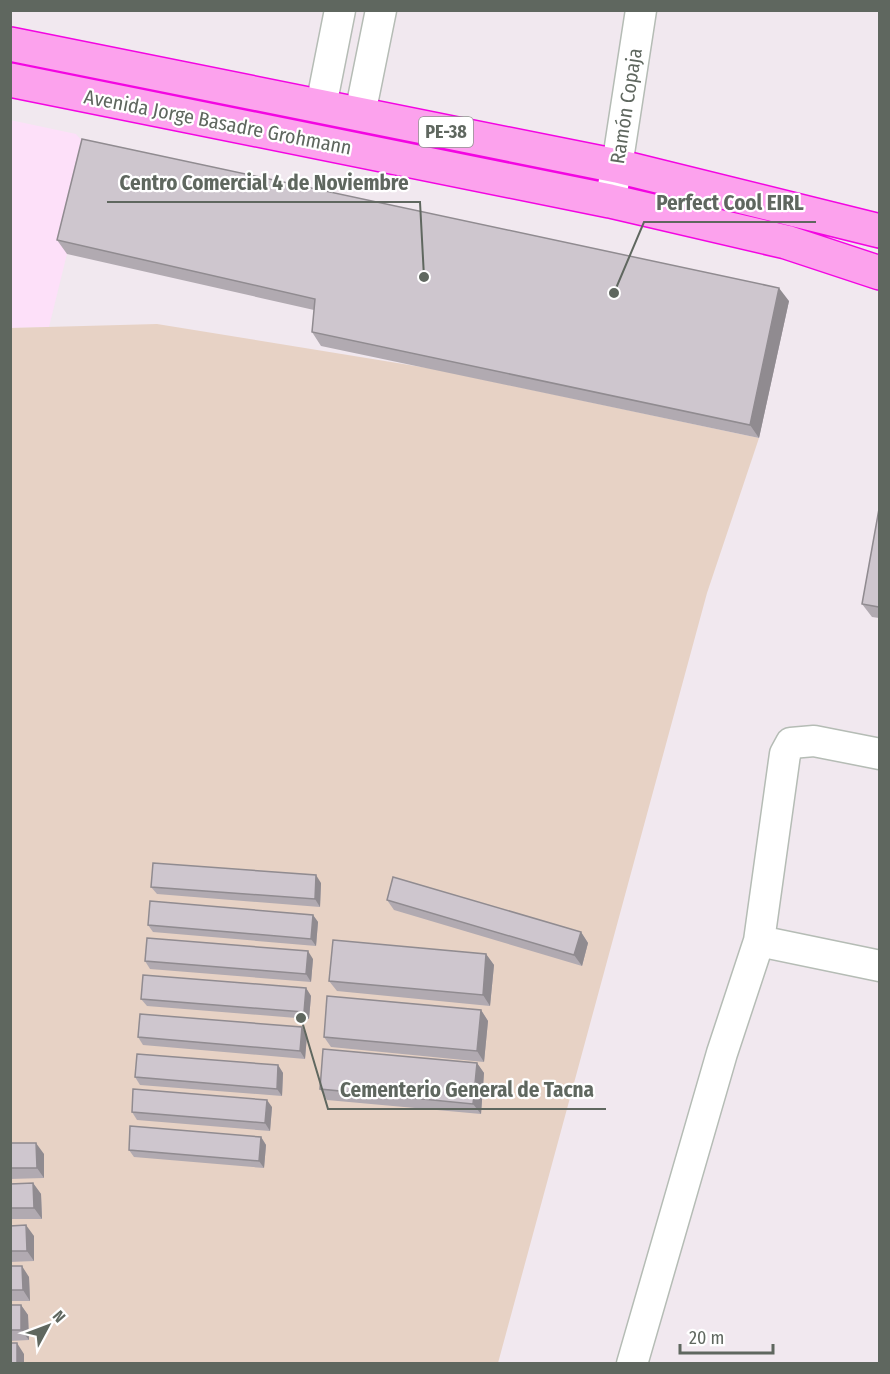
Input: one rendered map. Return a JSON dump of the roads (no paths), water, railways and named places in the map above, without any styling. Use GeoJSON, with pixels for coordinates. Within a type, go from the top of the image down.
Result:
{"type":"FeatureCollection","features":[{"type":"Feature","properties":{"kind":"highway","name":"Avenida Jorge Basadre Grohmann"},"geometry":{"type":"LineString","coordinates":[[10,44],[617,166],[879,231]]}},
{"type":"Feature","properties":{"kind":"highway","name":"Avenida Jorge Basadre Grohmann"},"geometry":{"type":"LineString","coordinates":[[10,80],[610,201],[786,242],[879,273]]}},
{"type":"Feature","properties":{"kind":"street"},"geometry":{"type":"LineString","coordinates":[[321,106],[340,10]]}},
{"type":"Feature","properties":{"kind":"street"},"geometry":{"type":"LineString","coordinates":[[360,114],[381,10]]}},
{"type":"Feature","properties":{"kind":"street","name":"Ramón Copaja"},"geometry":{"type":"LineString","coordinates":[[610,201],[641,10]]}},
{"type":"Feature","properties":{"kind":"street"},"geometry":{"type":"LineString","coordinates":[[632,1364],[722,1053],[759,941],[785,754],[791,742],[814,741],[879,754]]}},
{"type":"Feature","properties":{"kind":"street"},"geometry":{"type":"LineString","coordinates":[[759,941],[879,966]]}},
{"type":"Feature","properties":{"kind":"place","name":"Centro Comercial 4 de Noviembre"},"geometry":{"type":"Point","coordinates":[424,277]}},
{"type":"Feature","properties":{"kind":"place","name":"Perfect Cool EIRL"},"geometry":{"type":"Point","coordinates":[614,293]}},
{"type":"Feature","properties":{"kind":"place","name":"Cementerio General de Tacna"},"geometry":{"type":"Point","coordinates":[301,1018]}}]}
